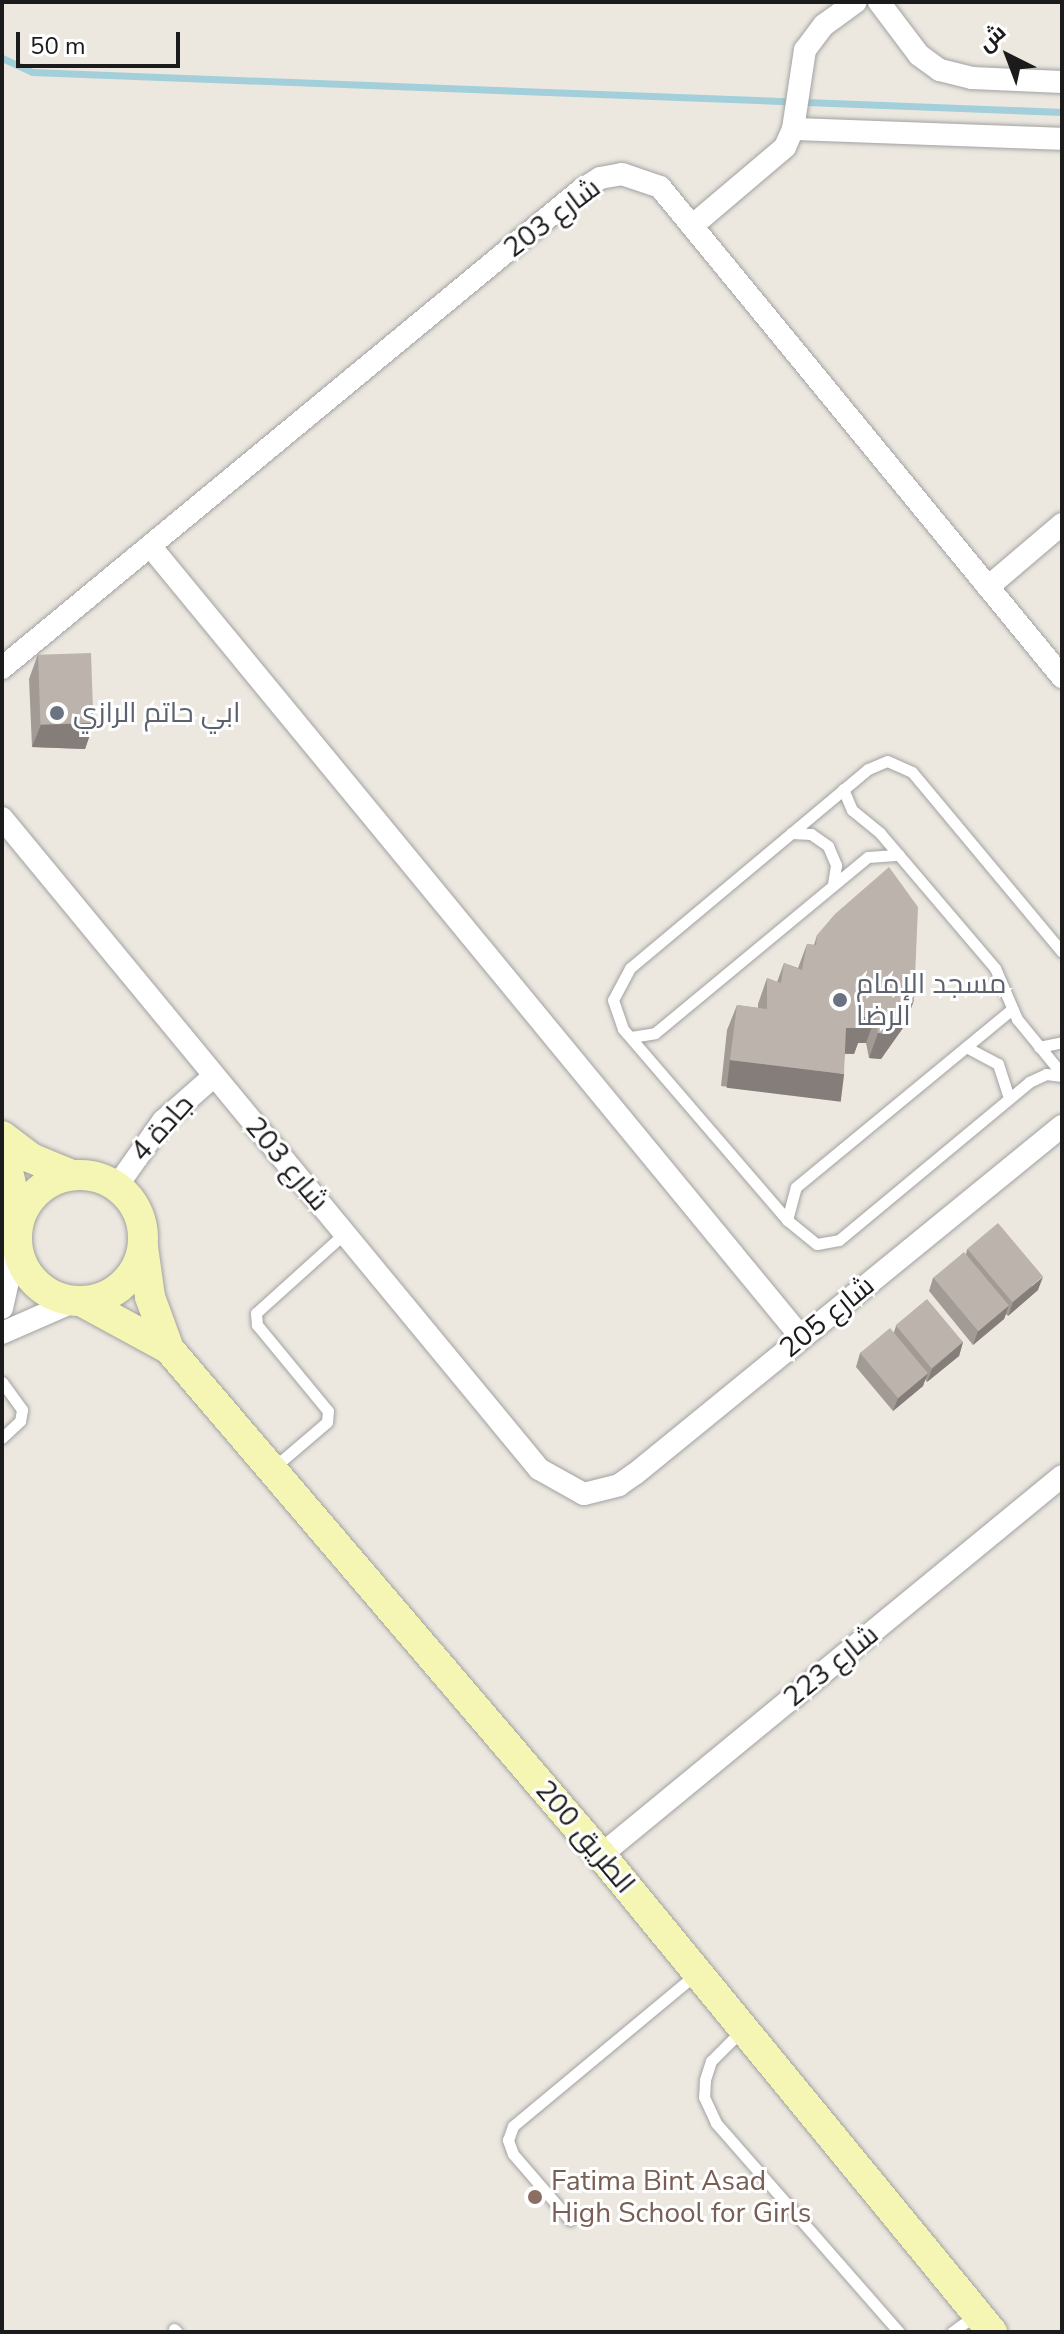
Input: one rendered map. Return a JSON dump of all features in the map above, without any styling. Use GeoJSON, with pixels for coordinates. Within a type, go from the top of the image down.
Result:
{"type":"FeatureCollection","features":[{"type":"Feature","properties":{"kind":"main road"},"geometry":{"type":"LineString","coordinates":[[2,1136],[31,1158],[72,1175],[95,1176],[117,1186],[137,1210],[143,1241],[140,1258],[120,1286],[78,1301],[36,1284],[18,1233],[2,1144]]}},
{"type":"Feature","properties":{"kind":"main road"},"geometry":{"type":"LineString","coordinates":[[18,1233],[44,1185],[72,1175]]}},
{"type":"Feature","properties":{"kind":"main road","name":"الطريق 200"},"geometry":{"type":"LineString","coordinates":[[143,1241],[150,1297],[169,1349],[601,1855],[985,2323]]}},
{"type":"Feature","properties":{"kind":"main road","name":"الطريق 200"},"geometry":{"type":"LineString","coordinates":[[78,1301],[169,1349]]}},
{"type":"Feature","properties":{"kind":"street"},"geometry":{"type":"LineString","coordinates":[[692,226],[778,154],[793,123],[800,74],[812,38],[856,2]]}},
{"type":"Feature","properties":{"kind":"street"},"geometry":{"type":"LineString","coordinates":[[879,2],[919,55],[949,74],[1062,82]]}},
{"type":"Feature","properties":{"kind":"street"},"geometry":{"type":"LineString","coordinates":[[793,123],[1062,139]]}},
{"type":"Feature","properties":{"kind":"street","name":"شارع 203"},"geometry":{"type":"LineString","coordinates":[[2,668],[590,183],[622,174],[649,180],[692,226],[1062,677]]}},
{"type":"Feature","properties":{"kind":"street"},"geometry":{"type":"LineString","coordinates":[[988,587],[1062,524]]}},
{"type":"Feature","properties":{"kind":"street"},"geometry":{"type":"LineString","coordinates":[[151,547],[802,1338]]}},
{"type":"Feature","properties":{"kind":"street","name":"شارع 203"},"geometry":{"type":"LineString","coordinates":[[2,818],[539,1469],[584,1494]]}},
{"type":"Feature","properties":{"kind":"street","name":"جادة 4"},"geometry":{"type":"LineString","coordinates":[[117,1186],[163,1121],[214,1076]]}},
{"type":"Feature","properties":{"kind":"street","name":"شارع 205"},"geometry":{"type":"LineString","coordinates":[[584,1494],[619,1485],[635,1474],[1062,1126]]}},
{"type":"Feature","properties":{"kind":"street"},"geometry":{"type":"LineString","coordinates":[[2,1308],[18,1233]]}},
{"type":"Feature","properties":{"kind":"street"},"geometry":{"type":"LineString","coordinates":[[2,1333],[78,1301]]}},
{"type":"Feature","properties":{"kind":"street","name":"شارع 223"},"geometry":{"type":"LineString","coordinates":[[601,1855],[1062,1476]]}},
{"type":"Feature","properties":{"kind":"lane"},"geometry":{"type":"LineString","coordinates":[[1062,952],[904,766],[878,763],[621,976],[614,1010],[631,1037],[787,1220],[811,1242],[825,1245],[839,1240],[1037,1077],[1062,1075]]}},
{"type":"Feature","properties":{"kind":"lane"},"geometry":{"type":"LineString","coordinates":[[843,789],[852,810],[899,855],[995,968],[1012,1009],[1062,1075]]}},
{"type":"Feature","properties":{"kind":"lane"},"geometry":{"type":"LineString","coordinates":[[791,833],[811,834],[828,846],[836,865],[833,885]]}},
{"type":"Feature","properties":{"kind":"lane"},"geometry":{"type":"LineString","coordinates":[[631,1037],[655,1033],[868,857],[899,855]]}},
{"type":"Feature","properties":{"kind":"lane"},"geometry":{"type":"LineString","coordinates":[[787,1220],[796,1187],[1012,1009]]}},
{"type":"Feature","properties":{"kind":"lane"},"geometry":{"type":"LineString","coordinates":[[1039,1047],[1062,1042]]}},
{"type":"Feature","properties":{"kind":"lane"},"geometry":{"type":"LineString","coordinates":[[966,1047],[998,1064],[1009,1098]]}},
{"type":"Feature","properties":{"kind":"lane"},"geometry":{"type":"LineString","coordinates":[[272,1469],[329,1417],[257,1325],[256,1313],[345,1233]]}},
{"type":"Feature","properties":{"kind":"lane"},"geometry":{"type":"LineString","coordinates":[[2,1382],[22,1410],[20,1421],[2,1438]]}},
{"type":"Feature","properties":{"kind":"lane"},"geometry":{"type":"LineString","coordinates":[[570,2220],[513,2154],[508,2140],[513,2126],[697,1972]]}},
{"type":"Feature","properties":{"kind":"lane"},"geometry":{"type":"LineString","coordinates":[[743,2028],[711,2061],[705,2080],[704,2097],[716,2123],[899,2332]]}},
{"type":"Feature","properties":{"kind":"lane"},"geometry":{"type":"LineString","coordinates":[[952,2332],[985,2323]]}},
{"type":"Feature","properties":{"kind":"building"},"geometry":{"type":"Polygon","coordinates":[[[91,653],[93,723],[40,725],[38,655],[91,653]]]}},
{"type":"Feature","properties":{"kind":"building","name":"مسجد الإمام الرضا"},"geometry":{"type":"Polygon","coordinates":[[[889,867],[918,907],[914,1000],[890,1034],[878,1033],[875,1018],[862,1017],[863,1028],[846,1028],[844,1074],[730,1060],[737,1005],[767,1009],[767,978],[781,983],[784,963],[802,970],[807,944],[816,945],[817,935],[835,914],[889,867]]]}},
{"type":"Feature","properties":{"kind":"building"},"geometry":{"type":"Polygon","coordinates":[[[998,1223],[1043,1277],[1012,1302],[967,1249],[998,1223]]]}},
{"type":"Feature","properties":{"kind":"building"},"geometry":{"type":"Polygon","coordinates":[[[964,1252],[1009,1306],[978,1331],[933,1278],[964,1252]]]}},
{"type":"Feature","properties":{"kind":"building"},"geometry":{"type":"Polygon","coordinates":[[[927,1299],[963,1342],[932,1368],[896,1325],[927,1299]]]}},
{"type":"Feature","properties":{"kind":"building"},"geometry":{"type":"Polygon","coordinates":[[[890,1328],[928,1373],[898,1398],[860,1353],[890,1328]]]}},
{"type":"Feature","properties":{"kind":"waterway"},"geometry":{"type":"LineString","coordinates":[[2,58],[32,72],[1062,112]]}},
{"type":"Feature","properties":{"kind":"place","name":"ابي حاتم الرازي"},"geometry":{"type":"Point","coordinates":[57,713]}},
{"type":"Feature","properties":{"kind":"place","name":"مسجد الإمام الرضا"},"geometry":{"type":"Point","coordinates":[840,1000]}},
{"type":"Feature","properties":{"kind":"place","name":"Fatima Bint Asad High School for Girls"},"geometry":{"type":"Point","coordinates":[535,2197]}}]}
